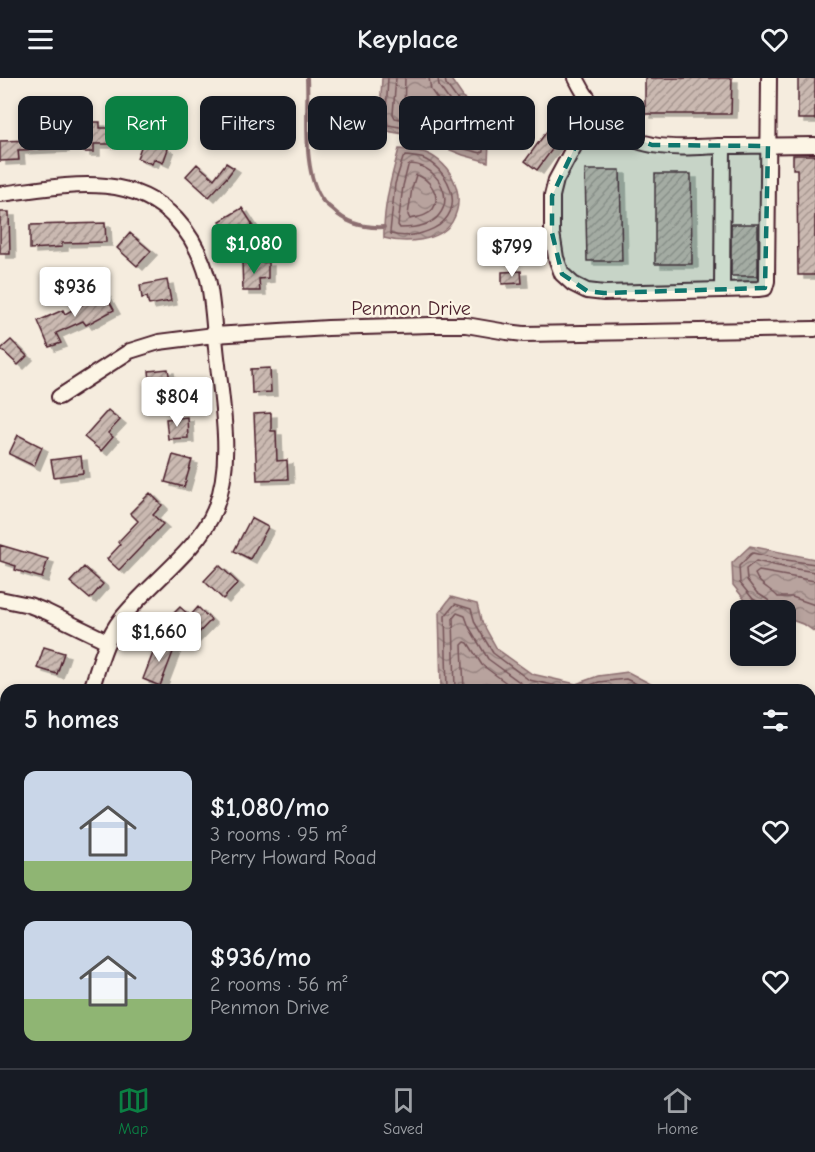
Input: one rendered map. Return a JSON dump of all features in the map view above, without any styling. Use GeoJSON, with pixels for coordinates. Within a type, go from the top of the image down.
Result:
{"type":"FeatureCollection","features":[{"type":"Feature","properties":{"kind":"street"},"geometry":{"type":"LineString","coordinates":[[576,78],[585,96]]}},
{"type":"Feature","properties":{"kind":"street"},"geometry":{"type":"LineString","coordinates":[[572,150],[556,180],[552,196],[552,233],[556,258],[562,273],[573,284],[587,291],[604,293],[765,288],[767,281],[769,78]]}},
{"type":"Feature","properties":{"kind":"street"},"geometry":{"type":"LineString","coordinates":[[645,143],[678,147],[815,145]]}},
{"type":"Feature","properties":{"kind":"street"},"geometry":{"type":"LineString","coordinates":[[722,290],[723,146]]}},
{"type":"Feature","properties":{"kind":"street"},"geometry":{"type":"LineString","coordinates":[[0,194],[89,185],[122,188],[150,198],[170,212],[189,234],[198,249],[208,280],[226,449],[222,489],[215,511],[200,536],[119,621],[107,641],[93,684]]}},
{"type":"Feature","properties":{"kind":"street","name":"Penmon Drive"},"geometry":{"type":"LineString","coordinates":[[59,397],[130,351],[159,342],[214,334],[430,325],[466,325],[524,334],[815,329]]}},
{"type":"Feature","properties":{"kind":"street"},"geometry":{"type":"LineString","coordinates":[[0,600],[28,605],[47,612],[107,641]]}},
{"type":"Feature","properties":{"kind":"highlighted area"},"geometry":{"type":"Polygon","coordinates":[[[598,113],[621,133],[652,145],[768,146],[765,288],[604,293],[587,291],[562,274],[552,233],[552,196],[583,130],[598,113]]]}},
{"type":"Feature","properties":{"kind":"water"},"geometry":{"type":"Polygon","coordinates":[[[382,78],[450,78],[462,96],[399,96],[399,133],[387,131],[387,96],[381,96],[382,78]]]}},
{"type":"Feature","properties":{"kind":"water"},"geometry":{"type":"Polygon","coordinates":[[[399,149],[423,152],[435,158],[450,173],[457,192],[458,202],[452,222],[439,234],[421,240],[401,241],[384,238],[390,182],[399,149]]]}},
{"type":"Feature","properties":{"kind":"water"},"geometry":{"type":"Polygon","coordinates":[[[450,150],[489,150],[488,162],[450,150]]]}},
{"type":"Feature","properties":{"kind":"water"},"geometry":{"type":"Polygon","coordinates":[[[750,546],[815,559],[815,632],[796,622],[796,600],[745,600],[733,585],[732,563],[750,546]]]}},
{"type":"Feature","properties":{"kind":"water"},"geometry":{"type":"Polygon","coordinates":[[[451,597],[477,604],[481,620],[497,649],[532,674],[576,684],[441,684],[439,613],[451,597]]]}},
{"type":"Feature","properties":{"kind":"water"},"geometry":{"type":"Polygon","coordinates":[[[628,672],[651,684],[576,684],[598,676],[628,672]]]}},
{"type":"Feature","properties":{"kind":"building"},"geometry":{"type":"Polygon","coordinates":[[[645,78],[732,78],[731,114],[645,114],[645,78]]]}},
{"type":"Feature","properties":{"kind":"building"},"geometry":{"type":"Polygon","coordinates":[[[798,78],[815,78],[815,119],[798,119],[798,78]]]}},
{"type":"Feature","properties":{"kind":"building"},"geometry":{"type":"Polygon","coordinates":[[[93,122],[100,122],[100,128],[105,128],[105,144],[94,144],[94,152],[84,152],[84,150],[93,150],[93,122]]]}},
{"type":"Feature","properties":{"kind":"building"},"geometry":{"type":"Polygon","coordinates":[[[547,131],[547,150],[552,150],[537,170],[525,161],[547,131]]]}},
{"type":"Feature","properties":{"kind":"building"},"geometry":{"type":"Polygon","coordinates":[[[18,140],[19,160],[0,161],[0,141],[18,140]]]}},
{"type":"Feature","properties":{"kind":"building"},"geometry":{"type":"Polygon","coordinates":[[[140,150],[168,150],[163,163],[154,159],[152,164],[137,158],[140,150]]]}},
{"type":"Feature","properties":{"kind":"building"},"geometry":{"type":"Polygon","coordinates":[[[793,155],[815,155],[815,275],[798,275],[797,169],[793,169],[793,155]]]}},
{"type":"Feature","properties":{"kind":"building"},"geometry":{"type":"Polygon","coordinates":[[[226,163],[234,168],[209,197],[186,176],[197,164],[214,179],[226,163]]]}},
{"type":"Feature","properties":{"kind":"building"},"geometry":{"type":"Polygon","coordinates":[[[585,170],[620,170],[622,261],[587,261],[585,170]]]}},
{"type":"Feature","properties":{"kind":"building"},"geometry":{"type":"Polygon","coordinates":[[[655,174],[691,174],[692,264],[655,264],[655,174]]]}},
{"type":"Feature","properties":{"kind":"building"},"geometry":{"type":"Polygon","coordinates":[[[242,208],[253,225],[231,239],[220,221],[242,208]]]}},
{"type":"Feature","properties":{"kind":"building"},"geometry":{"type":"Polygon","coordinates":[[[0,212],[9,212],[10,254],[0,254],[0,212]]]}},
{"type":"Feature","properties":{"kind":"building"},"geometry":{"type":"Polygon","coordinates":[[[105,223],[106,242],[62,243],[62,247],[30,249],[30,225],[105,223]]]}},
{"type":"Feature","properties":{"kind":"building"},"geometry":{"type":"Polygon","coordinates":[[[731,224],[758,224],[758,276],[731,276],[731,224]]]}},
{"type":"Feature","properties":{"kind":"building"},"geometry":{"type":"Polygon","coordinates":[[[130,233],[151,251],[137,266],[117,248],[130,233]]]}},
{"type":"Feature","properties":{"kind":"building"},"geometry":{"type":"Polygon","coordinates":[[[268,262],[268,278],[259,279],[260,291],[243,291],[242,263],[268,262]]]}},
{"type":"Feature","properties":{"kind":"building"},"geometry":{"type":"Polygon","coordinates":[[[521,271],[522,283],[502,284],[502,272],[521,271]]]}},
{"type":"Feature","properties":{"kind":"building"},"geometry":{"type":"Polygon","coordinates":[[[167,280],[171,301],[149,305],[147,297],[142,298],[140,285],[167,280]]]}},
{"type":"Feature","properties":{"kind":"building"},"geometry":{"type":"Polygon","coordinates":[[[104,292],[114,310],[86,325],[83,321],[56,333],[61,343],[49,347],[38,321],[63,310],[65,314],[104,292]]]}},
{"type":"Feature","properties":{"kind":"building"},"geometry":{"type":"Polygon","coordinates":[[[11,340],[27,356],[18,365],[1,349],[11,340]]]}},
{"type":"Feature","properties":{"kind":"building"},"geometry":{"type":"Polygon","coordinates":[[[270,368],[271,392],[252,393],[251,369],[270,368]]]}},
{"type":"Feature","properties":{"kind":"building"},"geometry":{"type":"Polygon","coordinates":[[[168,369],[170,381],[183,380],[184,395],[152,399],[149,371],[168,369]]]}},
{"type":"Feature","properties":{"kind":"building"},"geometry":{"type":"Polygon","coordinates":[[[108,410],[120,420],[108,433],[113,437],[101,451],[84,437],[108,410]]]}},
{"type":"Feature","properties":{"kind":"building"},"geometry":{"type":"Polygon","coordinates":[[[271,413],[271,431],[276,431],[277,461],[287,460],[288,479],[257,480],[254,414],[271,413]]]}},
{"type":"Feature","properties":{"kind":"building"},"geometry":{"type":"Polygon","coordinates":[[[187,417],[188,438],[168,439],[166,419],[187,417]]]}},
{"type":"Feature","properties":{"kind":"building"},"geometry":{"type":"Polygon","coordinates":[[[18,435],[42,447],[34,466],[9,454],[18,435]]]}},
{"type":"Feature","properties":{"kind":"building"},"geometry":{"type":"Polygon","coordinates":[[[173,455],[192,460],[184,487],[165,482],[173,455]]]}},
{"type":"Feature","properties":{"kind":"building"},"geometry":{"type":"Polygon","coordinates":[[[81,456],[83,473],[54,477],[51,460],[81,456]]]}},
{"type":"Feature","properties":{"kind":"building"},"geometry":{"type":"Polygon","coordinates":[[[150,493],[162,505],[153,515],[163,524],[119,570],[107,559],[120,545],[118,542],[138,521],[130,513],[150,493]]]}},
{"type":"Feature","properties":{"kind":"building"},"geometry":{"type":"Polygon","coordinates":[[[251,518],[268,527],[250,559],[234,551],[251,518]]]}},
{"type":"Feature","properties":{"kind":"building"},"geometry":{"type":"Polygon","coordinates":[[[0,545],[48,559],[42,578],[15,570],[16,566],[0,561],[0,545]]]}},
{"type":"Feature","properties":{"kind":"building"},"geometry":{"type":"Polygon","coordinates":[[[219,565],[238,583],[223,599],[204,581],[219,565]]]}},
{"type":"Feature","properties":{"kind":"building"},"geometry":{"type":"Polygon","coordinates":[[[84,567],[103,584],[90,599],[70,582],[84,567]]]}},
{"type":"Feature","properties":{"kind":"building"},"geometry":{"type":"Polygon","coordinates":[[[180,607],[190,616],[198,607],[211,620],[192,640],[169,618],[180,607]]]}},
{"type":"Feature","properties":{"kind":"building"},"geometry":{"type":"Polygon","coordinates":[[[158,640],[175,647],[161,684],[143,679],[158,640]]]}},
{"type":"Feature","properties":{"kind":"building"},"geometry":{"type":"Polygon","coordinates":[[[44,647],[64,653],[57,674],[37,668],[44,647]]]}},
{"type":"Feature","properties":{"kind":"waterway"},"geometry":{"type":"LineString","coordinates":[[307,78],[307,142],[316,189],[324,202],[344,219],[363,226],[384,227]]}}]}
